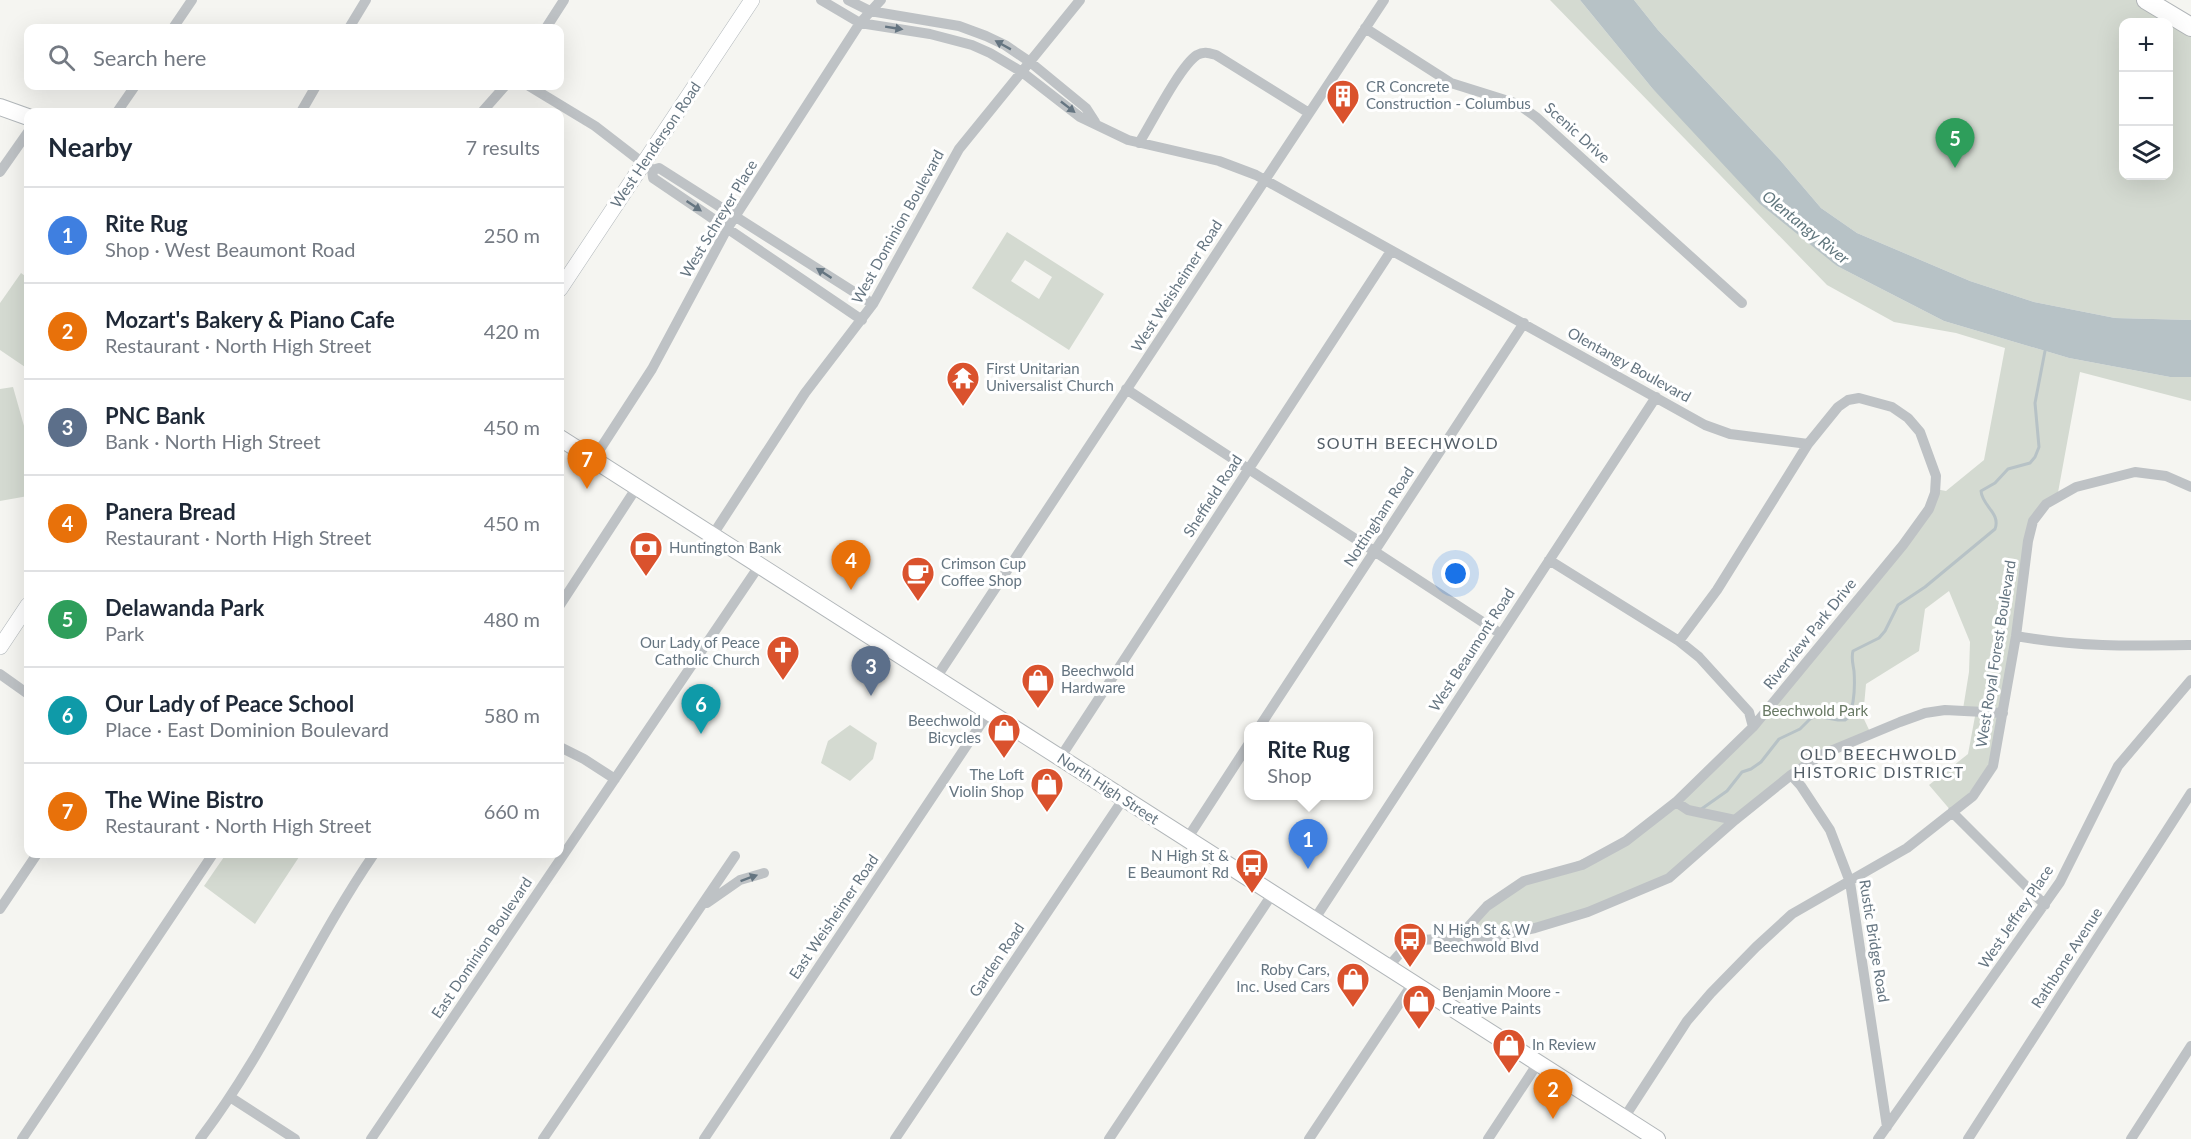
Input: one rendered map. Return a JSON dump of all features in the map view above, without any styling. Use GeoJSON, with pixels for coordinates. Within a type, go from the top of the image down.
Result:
{"type":"FeatureCollection","features":[{"type":"Feature","properties":{"kind":"highway"},"geometry":{"type":"LineString","coordinates":[[2146,0],[2191,27]]}},
{"type":"Feature","properties":{"kind":"main road","name":"West Henderson Road"},"geometry":{"type":"LineString","coordinates":[[564,284],[648,166],[752,0]]}},
{"type":"Feature","properties":{"kind":"main road"},"geometry":{"type":"LineString","coordinates":[[0,107],[24,116]]}},
{"type":"Feature","properties":{"kind":"main road","name":"North High Street"},"geometry":{"type":"LineString","coordinates":[[564,441],[1624,1118],[1649,1137]]}},
{"type":"Feature","properties":{"kind":"main road"},"geometry":{"type":"LineString","coordinates":[[0,647],[24,610]]}},
{"type":"Feature","properties":{"kind":"street"},"geometry":{"type":"LineString","coordinates":[[176,24],[192,0]]}},
{"type":"Feature","properties":{"kind":"street"},"geometry":{"type":"LineString","coordinates":[[351,24],[366,0]]}},
{"type":"Feature","properties":{"kind":"street"},"geometry":{"type":"LineString","coordinates":[[549,24],[564,0]]}},
{"type":"Feature","properties":{"kind":"street"},"geometry":{"type":"LineString","coordinates":[[821,0],[860,23]]}},
{"type":"Feature","properties":{"kind":"street"},"geometry":{"type":"LineString","coordinates":[[848,0],[870,11],[959,26],[1005,45],[1030,62],[1086,108],[1095,123]]}},
{"type":"Feature","properties":{"kind":"street","name":"West Schreyer Place"},"geometry":{"type":"LineString","coordinates":[[593,460],[657,359],[735,216],[860,23],[881,0]]}},
{"type":"Feature","properties":{"kind":"street","name":"West Dominion Boulevard"},"geometry":{"type":"LineString","coordinates":[[712,536],[805,393],[873,304],[959,149],[1080,0]]}},
{"type":"Feature","properties":{"kind":"street","name":"West Weisheimer Road"},"geometry":{"type":"LineString","coordinates":[[936,678],[1384,0]]}},
{"type":"Feature","properties":{"kind":"street","name":"Olentangy Boulevard"},"geometry":{"type":"LineString","coordinates":[[860,23],[930,34],[972,45],[1006,61],[1080,117],[1139,143],[1238,167],[1719,431],[1808,444]]}},
{"type":"Feature","properties":{"kind":"street","name":"Scenic Drive"},"geometry":{"type":"LineString","coordinates":[[1365,28],[1451,83],[1497,96],[1527,110],[1742,303]]}},
{"type":"Feature","properties":{"kind":"street"},"geometry":{"type":"LineString","coordinates":[[1139,143],[1183,71],[1198,54],[1204,52],[1216,55],[1309,113]]}},
{"type":"Feature","properties":{"kind":"street"},"geometry":{"type":"LineString","coordinates":[[120,108],[132,90]]}},
{"type":"Feature","properties":{"kind":"street"},"geometry":{"type":"LineString","coordinates":[[303,108],[314,90]]}},
{"type":"Feature","properties":{"kind":"street"},"geometry":{"type":"LineString","coordinates":[[486,108],[501,90]]}},
{"type":"Feature","properties":{"kind":"street"},"geometry":{"type":"LineString","coordinates":[[536,90],[596,126],[648,166],[659,168],[873,304]]}},
{"type":"Feature","properties":{"kind":"street"},"geometry":{"type":"LineString","coordinates":[[0,172],[24,138]]}},
{"type":"Feature","properties":{"kind":"street"},"geometry":{"type":"LineString","coordinates":[[648,166],[653,178],[862,321]]}},
{"type":"Feature","properties":{"kind":"street","name":"Sheffield Road"},"geometry":{"type":"LineString","coordinates":[[1060,758],[1391,251]]}},
{"type":"Feature","properties":{"kind":"street","name":"Nottingham Road"},"geometry":{"type":"LineString","coordinates":[[1263,722],[1524,324]]}},
{"type":"Feature","properties":{"kind":"street"},"geometry":{"type":"LineString","coordinates":[[1126,389],[1501,634]]}},
{"type":"Feature","properties":{"kind":"street","name":"West Beaumont Road"},"geometry":{"type":"LineString","coordinates":[[1314,920],[1656,397]]}},
{"type":"Feature","properties":{"kind":"street","name":"Riverview Park Drive"},"geometry":{"type":"LineString","coordinates":[[1458,938],[1487,906],[1524,881],[1582,865],[1626,841],[1676,802],[1753,727],[1903,545],[1929,509],[1935,493],[1936,476],[1920,432],[1908,417],[1892,407],[1859,398],[1848,400],[1830,416],[1808,444]]}},
{"type":"Feature","properties":{"kind":"street"},"geometry":{"type":"LineString","coordinates":[[1679,641],[1717,590],[1808,444]]}},
{"type":"Feature","properties":{"kind":"street","name":"West Royal Forest Boulevard"},"geometry":{"type":"LineString","coordinates":[[1624,1118],[1688,1022],[1756,947],[1792,914],[1907,848],[1972,796],[1993,766],[2016,636],[2030,532],[2033,520],[2046,504],[2076,487],[2135,472],[2166,476],[2191,487]]}},
{"type":"Feature","properties":{"kind":"street"},"geometry":{"type":"LineString","coordinates":[[564,598],[637,487]]}},
{"type":"Feature","properties":{"kind":"street"},"geometry":{"type":"LineString","coordinates":[[1549,560],[1679,641],[1699,657],[1749,712],[1753,727]]}},
{"type":"Feature","properties":{"kind":"street","name":"East Dominion Boulevard"},"geometry":{"type":"LineString","coordinates":[[564,854],[759,566]]}},
{"type":"Feature","properties":{"kind":"street"},"geometry":{"type":"LineString","coordinates":[[2016,636],[2055,643],[2095,646],[2191,645]]}},
{"type":"Feature","properties":{"kind":"street"},"geometry":{"type":"LineString","coordinates":[[0,675],[24,691]]}},
{"type":"Feature","properties":{"kind":"street","name":"West Jeffrey Place"},"geometry":{"type":"LineString","coordinates":[[1878,1139],[2060,882],[2118,766],[2191,680]]}},
{"type":"Feature","properties":{"kind":"street"},"geometry":{"type":"LineString","coordinates":[[1388,967],[1409,943],[1420,940],[1458,938],[1485,939],[1534,928],[1598,908],[1669,878],[1734,820],[1823,754],[1925,713],[1964,709],[2003,713]]}},
{"type":"Feature","properties":{"kind":"street","name":"East Weisheimer Road"},"geometry":{"type":"LineString","coordinates":[[704,1139],[989,712]]}},
{"type":"Feature","properties":{"kind":"street"},"geometry":{"type":"LineString","coordinates":[[564,749],[615,779]]}},
{"type":"Feature","properties":{"kind":"street"},"geometry":{"type":"LineString","coordinates":[[1187,839],[1244,751]]}},
{"type":"Feature","properties":{"kind":"street","name":"Rustic Bridge Road"},"geometry":{"type":"LineString","coordinates":[[1791,776],[1801,786],[1830,830],[1850,882],[1887,1127]]}},
{"type":"Feature","properties":{"kind":"street","name":"Rathbone Avenue"},"geometry":{"type":"LineString","coordinates":[[1968,1139],[2187,809],[2191,793]]}},
{"type":"Feature","properties":{"kind":"street","name":"Garden Road"},"geometry":{"type":"LineString","coordinates":[[895,1139],[1124,798]]}},
{"type":"Feature","properties":{"kind":"street"},"geometry":{"type":"LineString","coordinates":[[1676,802],[1688,810],[1734,820]]}},
{"type":"Feature","properties":{"kind":"street"},"geometry":{"type":"LineString","coordinates":[[1952,812],[2045,904]]}},
{"type":"Feature","properties":{"kind":"street"},"geometry":{"type":"LineString","coordinates":[[543,1139],[735,856]]}},
{"type":"Feature","properties":{"kind":"street"},"geometry":{"type":"LineString","coordinates":[[0,909],[34,858]]}},
{"type":"Feature","properties":{"kind":"street"},"geometry":{"type":"LineString","coordinates":[[22,1139],[210,858]]}},
{"type":"Feature","properties":{"kind":"street"},"geometry":{"type":"LineString","coordinates":[[200,1139],[255,1057],[357,878],[371,858]]}},
{"type":"Feature","properties":{"kind":"street","name":"East Dominion Boulevard"},"geometry":{"type":"LineString","coordinates":[[371,1139],[561,858]]}},
{"type":"Feature","properties":{"kind":"street"},"geometry":{"type":"LineString","coordinates":[[700,909],[740,880],[764,873]]}},
{"type":"Feature","properties":{"kind":"street"},"geometry":{"type":"LineString","coordinates":[[1109,1139],[1273,893]]}},
{"type":"Feature","properties":{"kind":"street"},"geometry":{"type":"LineString","coordinates":[[1309,1139],[1413,983]]}},
{"type":"Feature","properties":{"kind":"street"},"geometry":{"type":"LineString","coordinates":[[2131,1139],[2191,1046]]}},
{"type":"Feature","properties":{"kind":"street"},"geometry":{"type":"LineString","coordinates":[[1488,1139],[1538,1063]]}},
{"type":"Feature","properties":{"kind":"street"},"geometry":{"type":"LineString","coordinates":[[230,1097],[295,1139]]}},
{"type":"Feature","properties":{"kind":"green space","name":"Beechwold Park"},"geometry":{"type":"Polygon","coordinates":[[[1550,0],[1580,0],[1652,88],[1837,266],[1944,321],[2069,358],[2170,377],[2191,377],[2191,401],[2080,372],[2057,498],[2033,520],[1993,766],[1952,812],[1929,785],[1968,754],[1976,711],[1963,709],[1969,672],[1970,642],[1949,591],[1925,609],[1919,651],[1866,684],[1863,717],[1871,734],[1823,754],[1669,878],[1535,928],[1458,938],[1487,906],[1547,874],[1626,841],[1727,754],[1903,545],[1935,489],[1946,491],[1984,460],[2005,348],[1956,333],[1894,322],[1827,285],[1550,0]]]}},
{"type":"Feature","properties":{"kind":"green space"},"geometry":{"type":"Polygon","coordinates":[[[1634,0],[2137,0],[2166,18],[2119,18],[2119,180],[2173,180],[2173,23],[2191,34],[2191,320],[2115,318],[2034,302],[1970,281],[1857,233],[1821,208],[1780,160],[1658,30],[1634,0]]]}},
{"type":"Feature","properties":{"kind":"green space"},"geometry":{"type":"Polygon","coordinates":[[[1007,232],[1104,294],[1069,350],[972,288],[1007,232]],[[1025,260],[1011,281],[1039,299],[1052,277],[1025,260]]]}},
{"type":"Feature","properties":{"kind":"green space"},"geometry":{"type":"Polygon","coordinates":[[[21,273],[24,275],[24,366],[0,350],[0,303],[21,273]]]}},
{"type":"Feature","properties":{"kind":"green space"},"geometry":{"type":"Polygon","coordinates":[[[13,387],[24,426],[24,497],[0,501],[0,389],[13,387]]]}},
{"type":"Feature","properties":{"kind":"green space"},"geometry":{"type":"Polygon","coordinates":[[[850,725],[877,743],[873,759],[850,781],[821,763],[828,741],[850,725]]]}},
{"type":"Feature","properties":{"kind":"green space"},"geometry":{"type":"Polygon","coordinates":[[[223,858],[298,858],[255,924],[204,886],[223,858]]]}},
{"type":"Feature","properties":{"kind":"water","name":"Olentangy River"},"geometry":{"type":"Polygon","coordinates":[[[1580,0],[1634,0],[1658,30],[1780,160],[1821,208],[1857,233],[1970,281],[2034,302],[2115,318],[2191,320],[2191,377],[2170,377],[2069,358],[1944,321],[1837,266],[1760,204],[1652,88],[1580,0]]]}},
{"type":"Feature","properties":{"kind":"waterway"},"geometry":{"type":"LineString","coordinates":[[1700,810],[1727,791],[1742,772],[1761,762],[1779,739],[1800,729],[1810,719],[1816,716],[1845,720],[1849,717],[1854,688],[1853,651],[1879,638],[1898,605],[1925,587],[1995,529],[1995,518],[1984,501],[1981,491],[1995,483],[2008,469],[2030,463],[2035,457],[2039,447],[2035,403],[2045,351]]}},
{"type":"Feature","properties":{"kind":"place","name":"CR Concrete Construction - Columbus"},"geometry":{"type":"Point","coordinates":[1343,125]}},
{"type":"Feature","properties":{"kind":"place","name":"Delawanda Park"},"geometry":{"type":"Point","coordinates":[1955,168]}},
{"type":"Feature","properties":{"kind":"place","name":"First Unitarian Universalist Church"},"geometry":{"type":"Point","coordinates":[963,407]}},
{"type":"Feature","properties":{"kind":"place","name":"The Wine Bistro"},"geometry":{"type":"Point","coordinates":[587,489]}},
{"type":"Feature","properties":{"kind":"place","name":"Huntington Bank"},"geometry":{"type":"Point","coordinates":[646,577]}},
{"type":"Feature","properties":{"kind":"place","name":"Panera Bread"},"geometry":{"type":"Point","coordinates":[851,590]}},
{"type":"Feature","properties":{"kind":"place","name":"Crimson Cup Coffee Shop"},"geometry":{"type":"Point","coordinates":[918,602]}},
{"type":"Feature","properties":{"kind":"place","name":"Our Lady of Peace Catholic Church"},"geometry":{"type":"Point","coordinates":[783,681]}},
{"type":"Feature","properties":{"kind":"place","name":"PNC Bank"},"geometry":{"type":"Point","coordinates":[871,696]}},
{"type":"Feature","properties":{"kind":"place","name":"Beechwold Hardware"},"geometry":{"type":"Point","coordinates":[1038,709]}},
{"type":"Feature","properties":{"kind":"place","name":"Our Lady of Peace School"},"geometry":{"type":"Point","coordinates":[701,734]}},
{"type":"Feature","properties":{"kind":"place","name":"Beechwold Bicycles"},"geometry":{"type":"Point","coordinates":[1004,759]}},
{"type":"Feature","properties":{"kind":"place","name":"The Loft Violin Shop"},"geometry":{"type":"Point","coordinates":[1047,813]}},
{"type":"Feature","properties":{"kind":"place","name":"Rite Rug"},"geometry":{"type":"Point","coordinates":[1308,869]}},
{"type":"Feature","properties":{"kind":"place","name":"N High St & E Beaumont Rd"},"geometry":{"type":"Point","coordinates":[1252,894]}},
{"type":"Feature","properties":{"kind":"place","name":"N High St & W Beechwold Blvd"},"geometry":{"type":"Point","coordinates":[1410,968]}},
{"type":"Feature","properties":{"kind":"place","name":"Roby Cars, Inc. Used Cars"},"geometry":{"type":"Point","coordinates":[1353,1008]}},
{"type":"Feature","properties":{"kind":"place","name":"Benjamin Moore - Creative Paints"},"geometry":{"type":"Point","coordinates":[1419,1030]}},
{"type":"Feature","properties":{"kind":"place","name":"In Review"},"geometry":{"type":"Point","coordinates":[1509,1074]}},
{"type":"Feature","properties":{"kind":"place","name":"Mozart's Bakery & Piano Cafe"},"geometry":{"type":"Point","coordinates":[1553,1119]}},
{"type":"Feature","properties":{"kind":"district","name":"SOUTH BEECHWOLD"},"geometry":{"type":"Point","coordinates":[1408,443]}},
{"type":"Feature","properties":{"kind":"district","name":"OLD BEECHWOLD HISTORIC DISTRICT"},"geometry":{"type":"Point","coordinates":[1879,763]}}]}
